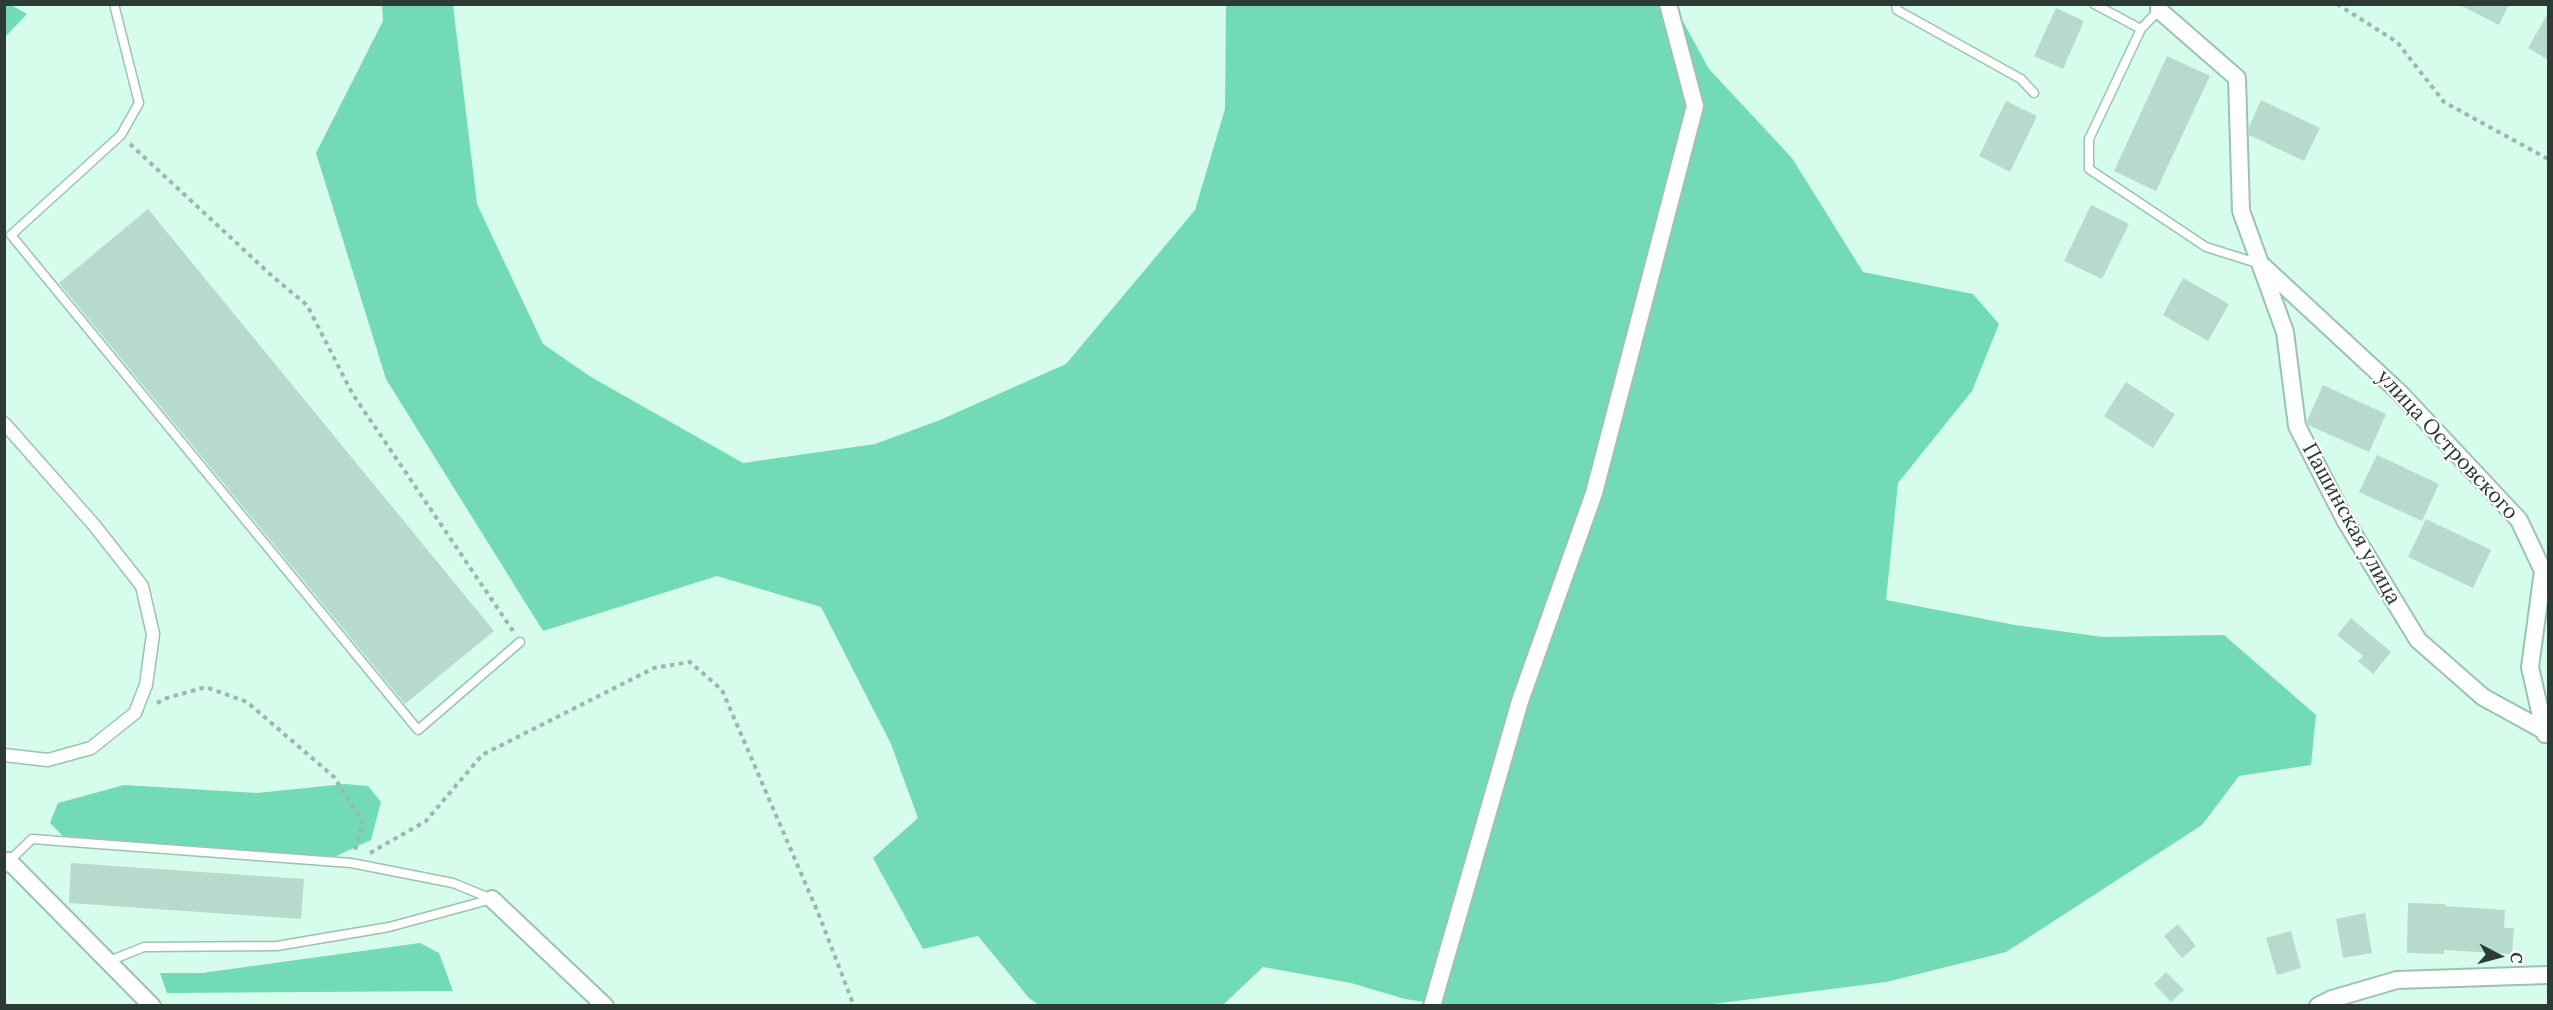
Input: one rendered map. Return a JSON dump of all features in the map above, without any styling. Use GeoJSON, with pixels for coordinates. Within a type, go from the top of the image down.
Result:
{"type":"FeatureCollection","features":[{"type":"Feature","properties":{"kind":"street"},"geometry":{"type":"LineString","coordinates":[[1432,1005],[1520,701],[1594,493],[1695,106],[1668,4]]}},
{"type":"Feature","properties":{"kind":"street","name":"Пашинская улица"},"geometry":{"type":"LineString","coordinates":[[2159,7],[2237,78],[2241,211],[2285,332],[2297,426],[2351,530],[2418,640],[2483,697],[2546,735]]}},
{"type":"Feature","properties":{"kind":"street","name":"улица Островского"},"geometry":{"type":"LineString","coordinates":[[2260,264],[2399,392],[2519,520],[2542,571],[2529,668],[2546,735]]}},
{"type":"Feature","properties":{"kind":"street"},"geometry":{"type":"LineString","coordinates":[[4,423],[94,525],[142,586],[153,634],[146,686],[135,713],[91,748],[48,760],[4,755]]}},
{"type":"Feature","properties":{"kind":"street"},"geometry":{"type":"LineString","coordinates":[[7,862],[152,1005]]}},
{"type":"Feature","properties":{"kind":"street"},"geometry":{"type":"LineString","coordinates":[[492,899],[605,1005]]}},
{"type":"Feature","properties":{"kind":"street"},"geometry":{"type":"LineString","coordinates":[[2318,1005],[2397,980],[2548,975]]}},
{"type":"Feature","properties":{"kind":"lane"},"geometry":{"type":"LineString","coordinates":[[114,4],[139,103],[121,135],[11,235],[418,729],[520,642]]}},
{"type":"Feature","properties":{"kind":"lane"},"geometry":{"type":"LineString","coordinates":[[2094,4],[2141,29]]}},
{"type":"Feature","properties":{"kind":"lane"},"geometry":{"type":"LineString","coordinates":[[1895,6],[2021,79],[2034,93]]}},
{"type":"Feature","properties":{"kind":"lane"},"geometry":{"type":"LineString","coordinates":[[2159,7],[2141,29],[2089,139],[2089,169],[2206,247],[2260,264]]}},
{"type":"Feature","properties":{"kind":"lane"},"geometry":{"type":"LineString","coordinates":[[7,862],[32,839],[351,863],[453,883],[492,899]]}},
{"type":"Feature","properties":{"kind":"lane"},"geometry":{"type":"LineString","coordinates":[[109,961],[144,947],[277,946],[389,927],[492,899]]}},
{"type":"Feature","properties":{"kind":"path"},"geometry":{"type":"LineString","coordinates":[[2337,4],[2397,42],[2444,102],[2548,159]]}},
{"type":"Feature","properties":{"kind":"path"},"geometry":{"type":"LineString","coordinates":[[121,135],[272,276],[307,305],[352,393],[520,642]]}},
{"type":"Feature","properties":{"kind":"path"},"geometry":{"type":"LineString","coordinates":[[351,863],[426,821],[482,755],[654,668],[690,662],[722,690],[819,915],[854,1005]]}},
{"type":"Feature","properties":{"kind":"path"},"geometry":{"type":"LineString","coordinates":[[148,708],[167,698],[206,687],[247,702],[333,777],[363,823],[351,863]]}},
{"type":"Feature","properties":{"kind":"green space"},"geometry":{"type":"Polygon","coordinates":[[[5,4],[27,14],[5,37],[5,4]]]}},
{"type":"Feature","properties":{"kind":"green space"},"geometry":{"type":"Polygon","coordinates":[[[382,5],[453,5],[477,204],[543,344],[591,377],[743,463],[875,444],[940,420],[1066,364],[1195,210],[1225,109],[1226,5],[1674,5],[1709,69],[1792,158],[1863,272],[1973,294],[1999,324],[1972,391],[1898,483],[1886,600],[2015,625],[2103,637],[2224,635],[2316,715],[2311,765],[2239,776],[2202,825],[2006,952],[1886,982],[1697,1006],[1450,1006],[1405,999],[1351,983],[1263,967],[1223,1005],[1039,1005],[1029,998],[978,936],[923,949],[873,858],[918,818],[891,744],[821,607],[717,576],[543,631],[386,379],[316,153],[383,21],[382,5]]]}},
{"type":"Feature","properties":{"kind":"green space"},"geometry":{"type":"Polygon","coordinates":[[[345,784],[368,786],[381,802],[371,840],[332,858],[63,836],[50,823],[58,803],[124,785],[257,793],[345,784]]]}},
{"type":"Feature","properties":{"kind":"green space"},"geometry":{"type":"Polygon","coordinates":[[[420,943],[439,953],[453,991],[167,993],[160,973],[202,973],[420,943]]]}},
{"type":"Feature","properties":{"kind":"building"},"geometry":{"type":"Polygon","coordinates":[[[2458,4],[2509,4],[2499,25],[2458,4]]]}},
{"type":"Feature","properties":{"kind":"building"},"geometry":{"type":"Polygon","coordinates":[[[2056,8],[2084,21],[2063,69],[2034,56],[2056,8]]]}},
{"type":"Feature","properties":{"kind":"building"},"geometry":{"type":"Polygon","coordinates":[[[2548,13],[2548,60],[2528,48],[2548,13]]]}},
{"type":"Feature","properties":{"kind":"building"},"geometry":{"type":"Polygon","coordinates":[[[2167,56],[2210,76],[2156,191],[2114,171],[2167,56]]]}},
{"type":"Feature","properties":{"kind":"building"},"geometry":{"type":"Polygon","coordinates":[[[2261,100],[2320,128],[2304,161],[2249,135],[2249,127],[2261,100]]]}},
{"type":"Feature","properties":{"kind":"building"},"geometry":{"type":"Polygon","coordinates":[[[2006,101],[2037,116],[2010,172],[1979,156],[2006,101]]]}},
{"type":"Feature","properties":{"kind":"building"},"geometry":{"type":"Polygon","coordinates":[[[2091,205],[2129,224],[2102,279],[2064,261],[2091,205]]]}},
{"type":"Feature","properties":{"kind":"building"},"geometry":{"type":"Polygon","coordinates":[[[148,209],[494,631],[405,704],[59,283],[148,209]]]}},
{"type":"Feature","properties":{"kind":"building"},"geometry":{"type":"Polygon","coordinates":[[[2183,278],[2229,304],[2208,341],[2163,315],[2183,278]]]}},
{"type":"Feature","properties":{"kind":"building"},"geometry":{"type":"Polygon","coordinates":[[[2126,382],[2175,414],[2153,448],[2104,416],[2126,382]]]}},
{"type":"Feature","properties":{"kind":"building"},"geometry":{"type":"Polygon","coordinates":[[[2323,385],[2386,414],[2369,452],[2308,425],[2307,421],[2323,385]]]}},
{"type":"Feature","properties":{"kind":"building"},"geometry":{"type":"Polygon","coordinates":[[[2377,455],[2439,484],[2422,521],[2359,492],[2377,455]]]}},
{"type":"Feature","properties":{"kind":"building"},"geometry":{"type":"Polygon","coordinates":[[[2426,519],[2491,550],[2473,588],[2408,557],[2426,519]]]}},
{"type":"Feature","properties":{"kind":"building"},"geometry":{"type":"Polygon","coordinates":[[[2351,618],[2391,652],[2373,674],[2358,661],[2363,656],[2337,635],[2351,618]]]}},
{"type":"Feature","properties":{"kind":"building"},"geometry":{"type":"Polygon","coordinates":[[[71,863],[304,879],[301,919],[69,903],[71,863]]]}},
{"type":"Feature","properties":{"kind":"building"},"geometry":{"type":"Polygon","coordinates":[[[2408,903],[2505,910],[2504,928],[2514,928],[2512,954],[2444,950],[2444,954],[2407,953],[2408,903]]]}},
{"type":"Feature","properties":{"kind":"building"},"geometry":{"type":"Polygon","coordinates":[[[2365,913],[2372,953],[2343,958],[2336,919],[2365,913]]]}},
{"type":"Feature","properties":{"kind":"building"},"geometry":{"type":"Polygon","coordinates":[[[2178,924],[2196,946],[2182,958],[2164,936],[2178,924]]]}},
{"type":"Feature","properties":{"kind":"building"},"geometry":{"type":"Polygon","coordinates":[[[2291,931],[2301,968],[2277,975],[2266,938],[2291,931]]]}},
{"type":"Feature","properties":{"kind":"building"},"geometry":{"type":"Polygon","coordinates":[[[2166,972],[2184,990],[2171,1002],[2154,984],[2166,972]]]}}]}
